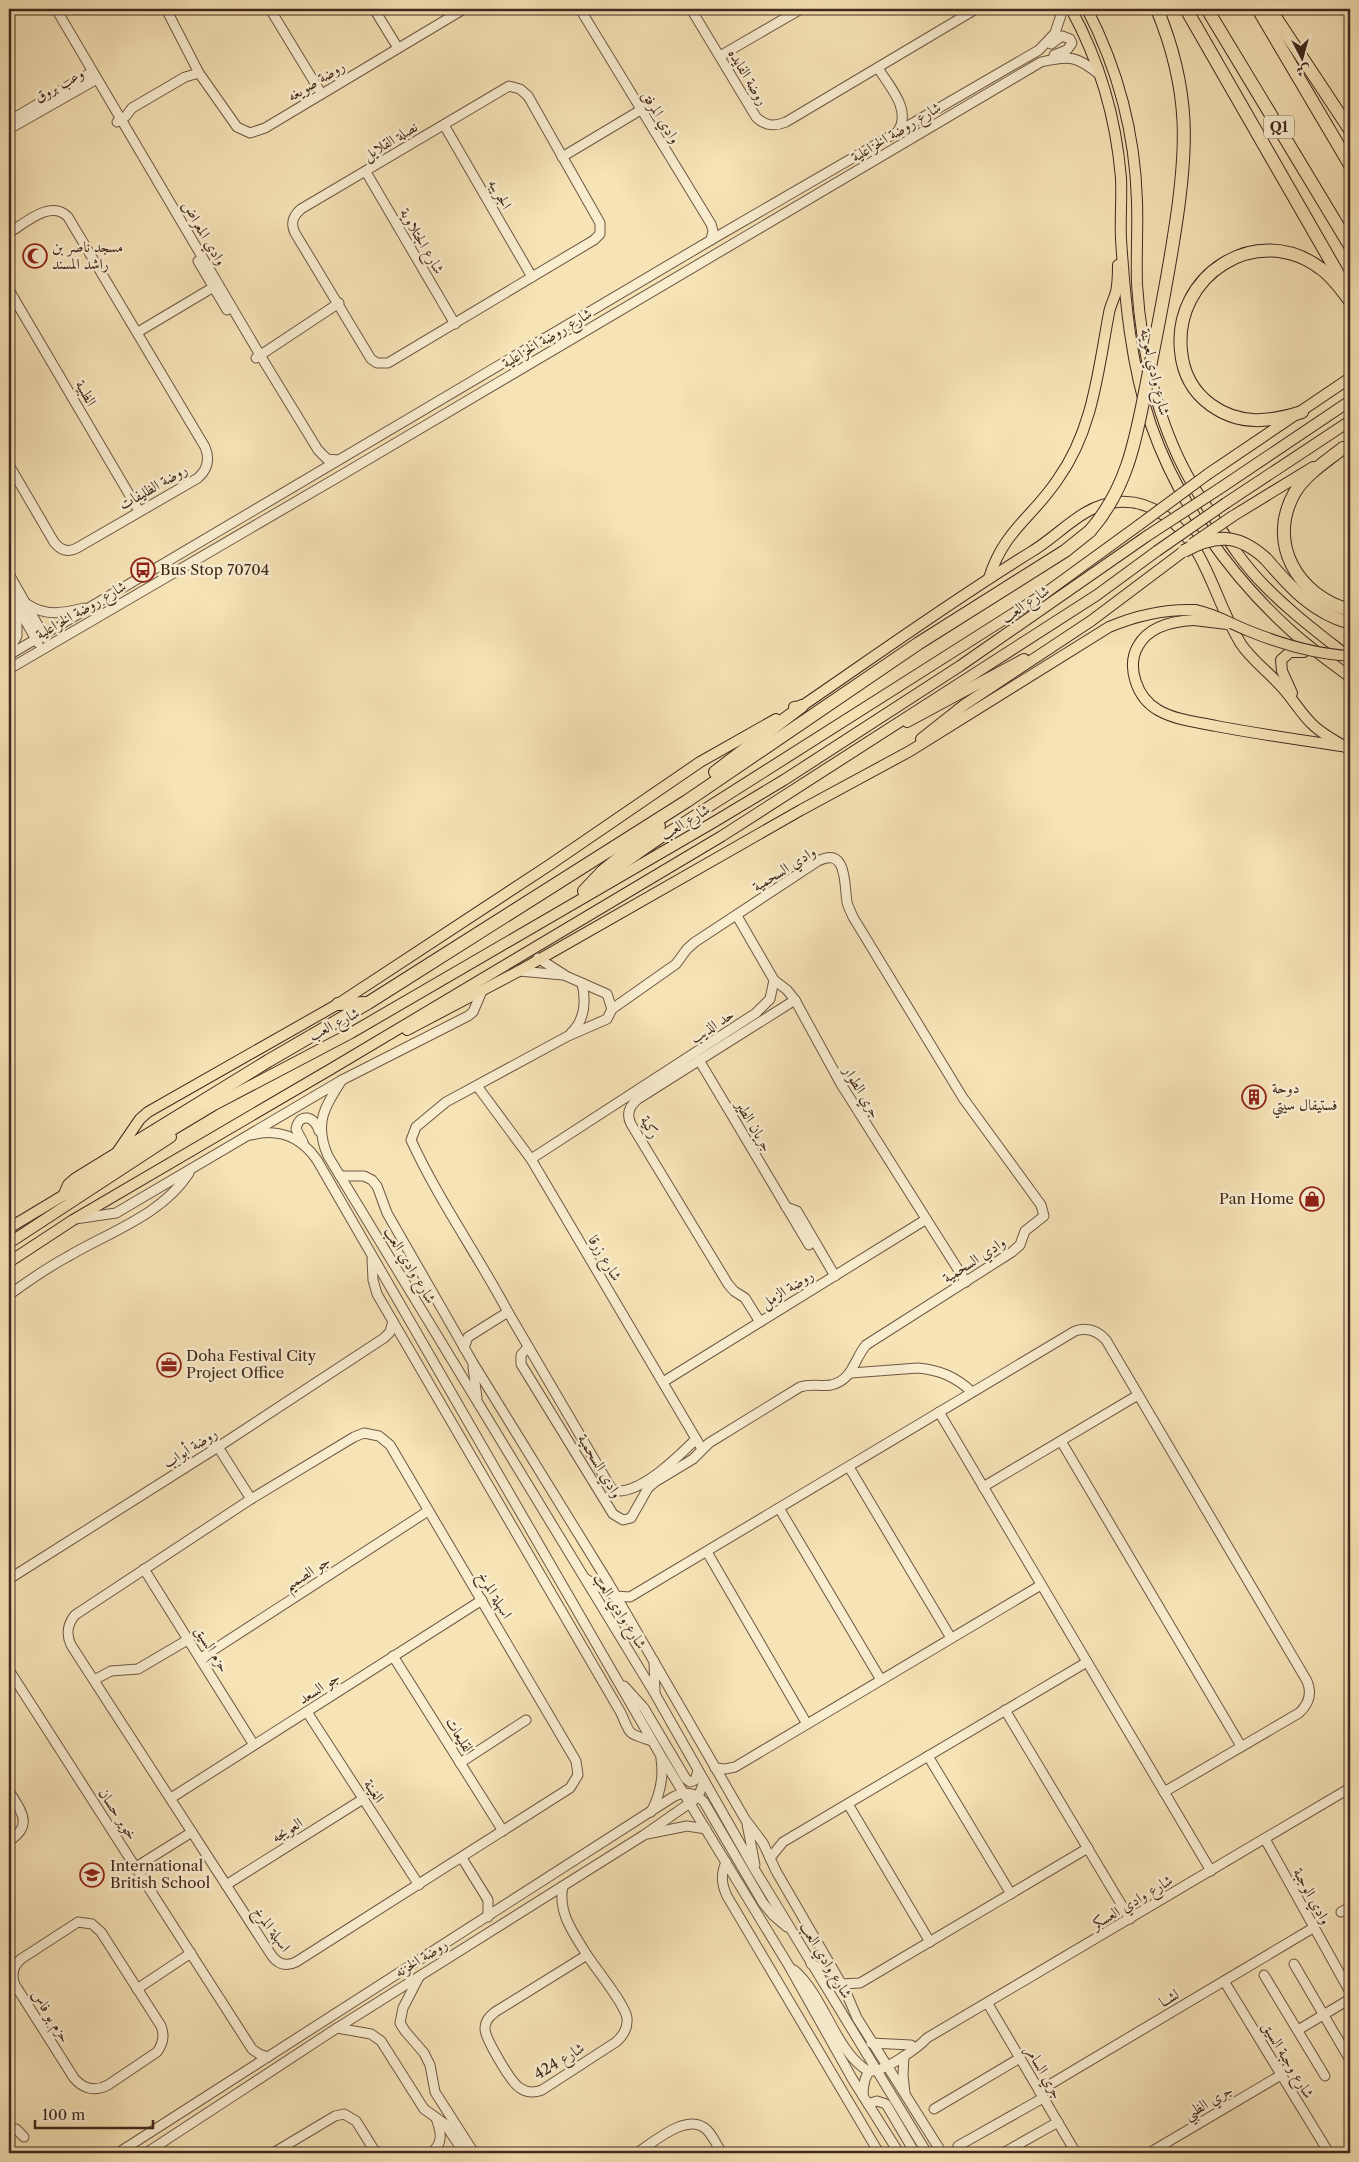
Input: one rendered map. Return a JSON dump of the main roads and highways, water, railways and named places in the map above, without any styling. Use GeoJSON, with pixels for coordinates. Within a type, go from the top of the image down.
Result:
{"type":"FeatureCollection","features":[{"type":"Feature","properties":{"kind":"highway"},"geometry":{"type":"LineString","coordinates":[[65,1194],[72,1182],[368,1003],[687,801],[851,688],[1065,551],[1090,531],[1114,499],[1129,462],[1147,384],[1183,179],[1185,123],[1179,75],[1166,30],[1157,9]]}},
{"type":"Feature","properties":{"kind":"highway"},"geometry":{"type":"LineString","coordinates":[[1186,9],[1336,270],[1350,300]]}},
{"type":"Feature","properties":{"kind":"highway","name":"Q1"},"geometry":{"type":"LineString","coordinates":[[1207,9],[1350,246]]}},
{"type":"Feature","properties":{"kind":"highway"},"geometry":{"type":"LineString","coordinates":[[1258,9],[1350,165]]}},
{"type":"Feature","properties":{"kind":"highway"},"geometry":{"type":"LineString","coordinates":[[1270,9],[1350,130]]}},
{"type":"Feature","properties":{"kind":"highway"},"geometry":{"type":"LineString","coordinates":[[1302,412],[1270,420],[1248,420],[1218,410],[1207,402],[1190,382],[1182,357],[1180,335],[1188,302],[1202,280],[1221,264],[1245,254],[1270,251],[1296,256],[1319,267],[1350,300]]}},
{"type":"Feature","properties":{"kind":"highway"},"geometry":{"type":"LineString","coordinates":[[1347,446],[1308,476],[1296,491],[1287,511],[1284,534],[1291,564],[1306,586],[1331,603],[1350,610]]}},
{"type":"Feature","properties":{"kind":"highway"},"geometry":{"type":"LineString","coordinates":[[1184,551],[1202,542],[1222,538],[1247,544],[1266,559],[1288,585],[1308,603],[1350,623]]}},
{"type":"Feature","properties":{"kind":"highway"},"geometry":{"type":"LineString","coordinates":[[661,816],[682,797],[802,706]]}},
{"type":"Feature","properties":{"kind":"highway"},"geometry":{"type":"LineString","coordinates":[[584,891],[603,871],[687,801]]}},
{"type":"Feature","properties":{"kind":"highway"},"geometry":{"type":"LineString","coordinates":[[338,1004],[368,1003]]}},
{"type":"Feature","properties":{"kind":"main road","name":"شارع وادي لعوينة"},"geometry":{"type":"LineString","coordinates":[[1071,9],[1082,29],[1101,76],[1110,109],[1121,179],[1121,237],[1132,346],[1151,423],[1165,459],[1195,516],[1235,571],[1288,628],[1350,677]]}},
{"type":"Feature","properties":{"kind":"main road","name":"شارع وادي لعوينة"},"geometry":{"type":"LineString","coordinates":[[1087,9],[1114,70],[1129,127],[1134,158],[1137,202],[1136,263],[1141,325],[1156,393],[1171,440],[1194,487],[1231,545],[1248,566],[1286,606],[1350,657]]}},
{"type":"Feature","properties":{"kind":"main road"},"geometry":{"type":"LineString","coordinates":[[989,578],[1006,540],[1057,481],[1071,459],[1082,435],[1102,355],[1109,312],[1116,291],[1121,237]]}},
{"type":"Feature","properties":{"kind":"main road"},"geometry":{"type":"LineString","coordinates":[[563,911],[584,891],[669,832],[1037,599],[1208,474],[1350,378]]}},
{"type":"Feature","properties":{"kind":"main road","name":"شارع العب"},"geometry":{"type":"LineString","coordinates":[[9,1228],[214,1105],[350,1033],[714,822],[833,748],[1035,615],[1147,536],[1350,401]]}},
{"type":"Feature","properties":{"kind":"main road","name":"شارع العب"},"geometry":{"type":"LineString","coordinates":[[9,1262],[73,1220],[722,836],[1097,595],[1226,503],[1350,422]]}},
{"type":"Feature","properties":{"kind":"main road"},"geometry":{"type":"LineString","coordinates":[[910,751],[921,738],[949,716],[1091,621],[1233,516],[1347,446]]}},
{"type":"Feature","properties":{"kind":"main road"},"geometry":{"type":"LineString","coordinates":[[114,1156],[125,1143],[140,1119],[148,1112],[338,1004],[541,871],[700,762],[792,709],[802,706],[989,578],[1047,542],[1075,520],[1096,507],[1119,502],[1132,502],[1146,506],[1166,516],[1188,536],[1198,552],[1241,643],[1250,657],[1278,683],[1313,725],[1344,747],[1181,719],[1156,709],[1137,686],[1133,659],[1137,647],[1143,638],[1158,627],[1195,615],[1209,613],[1235,626],[1302,649],[1350,657]]}},
{"type":"Feature","properties":{"kind":"main road"},"geometry":{"type":"LineString","coordinates":[[331,1069],[519,971],[538,958],[801,810],[910,751],[1109,627],[1132,617],[1155,612],[1195,615]]}},
{"type":"Feature","properties":{"kind":"main road"},"geometry":{"type":"LineString","coordinates":[[1298,705],[1284,677],[1281,660],[1286,653],[1295,651],[1324,657]]}},
{"type":"Feature","properties":{"kind":"main road"},"geometry":{"type":"LineString","coordinates":[[874,737],[920,716],[1021,660],[1037,657]]}},
{"type":"Feature","properties":{"kind":"main road"},"geometry":{"type":"LineString","coordinates":[[9,1243],[158,1147],[214,1105]]}},
{"type":"Feature","properties":{"kind":"place","name":"مسجد ناصر بن راشد المسند"},"geometry":{"type":"Point","coordinates":[35,256]}},
{"type":"Feature","properties":{"kind":"place","name":"Bus Stop 70704"},"geometry":{"type":"Point","coordinates":[143,570]}},
{"type":"Feature","properties":{"kind":"place","name":"دوحة فستيفال سيتي"},"geometry":{"type":"Point","coordinates":[1254,1097]}},
{"type":"Feature","properties":{"kind":"place","name":"Pan Home"},"geometry":{"type":"Point","coordinates":[1312,1199]}},
{"type":"Feature","properties":{"kind":"place","name":"Doha Festival City Project Office"},"geometry":{"type":"Point","coordinates":[169,1365]}},
{"type":"Feature","properties":{"kind":"place","name":"International British School"},"geometry":{"type":"Point","coordinates":[92,1875]}}]}
